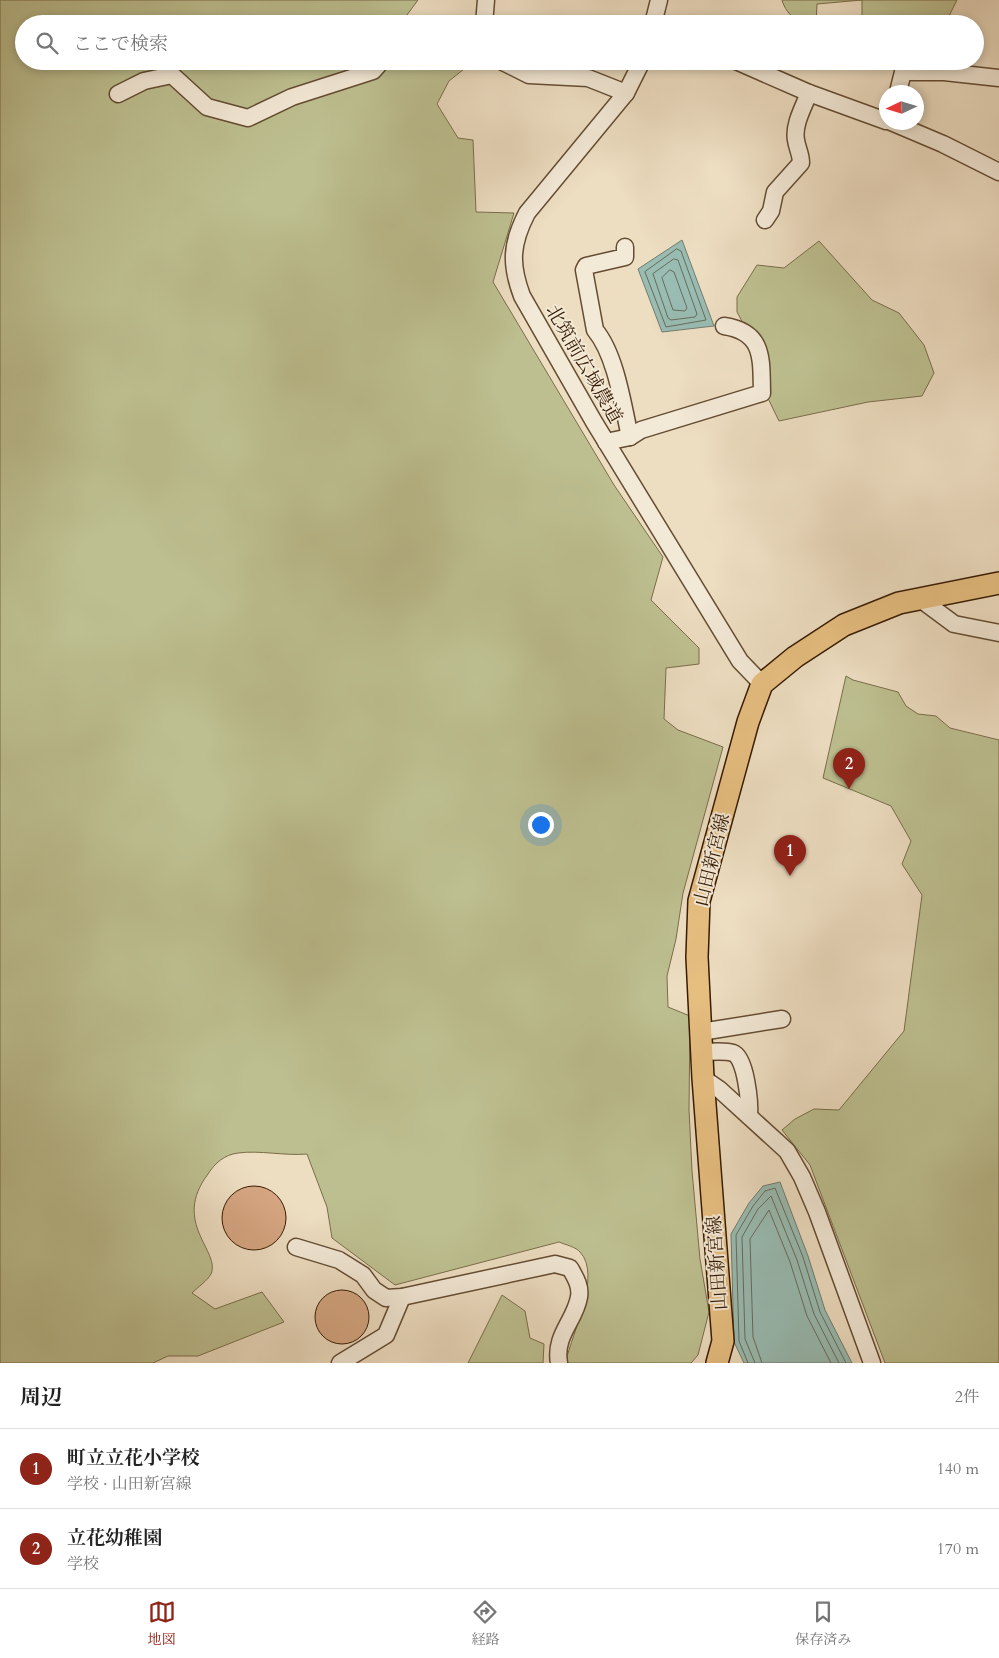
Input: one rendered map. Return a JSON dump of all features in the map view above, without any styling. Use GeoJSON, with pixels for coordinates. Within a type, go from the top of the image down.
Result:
{"type":"FeatureCollection","features":[{"type":"Feature","properties":{"kind":"main road"},"geometry":{"type":"LineString","coordinates":[[762,684],[795,658],[844,625],[899,603],[999,582]]}},
{"type":"Feature","properties":{"kind":"main road","name":"山田新宮線"},"geometry":{"type":"LineString","coordinates":[[717,1363],[723,1341],[701,1042],[697,957],[699,902],[748,722],[762,684]]}},
{"type":"Feature","properties":{"kind":"street"},"geometry":{"type":"LineString","coordinates":[[485,15],[486,0]]}},
{"type":"Feature","properties":{"kind":"street"},"geometry":{"type":"LineString","coordinates":[[656,15],[659,0]]}},
{"type":"Feature","properties":{"kind":"street"},"geometry":{"type":"LineString","coordinates":[[118,94],[144,81],[172,75],[207,108],[248,118],[292,97],[374,70]]}},
{"type":"Feature","properties":{"kind":"street"},"geometry":{"type":"LineString","coordinates":[[518,70],[529,76],[588,78],[626,93]]}},
{"type":"Feature","properties":{"kind":"street","name":"北筑前広域農道"},"geometry":{"type":"LineString","coordinates":[[638,70],[626,93],[527,213],[517,233],[513,255],[515,277],[522,296],[606,442],[740,661],[762,684]]}},
{"type":"Feature","properties":{"kind":"street"},"geometry":{"type":"LineString","coordinates":[[757,70],[809,93],[879,118]]}},
{"type":"Feature","properties":{"kind":"street"},"geometry":{"type":"LineString","coordinates":[[900,85],[903,72],[944,72],[999,78]]}},
{"type":"Feature","properties":{"kind":"street"},"geometry":{"type":"LineString","coordinates":[[765,220],[779,186],[801,163],[796,130],[809,93]]}},
{"type":"Feature","properties":{"kind":"street"},"geometry":{"type":"LineString","coordinates":[[906,130],[999,172]]}},
{"type":"Feature","properties":{"kind":"street"},"geometry":{"type":"LineString","coordinates":[[625,247],[625,257],[586,266],[584,270],[596,330],[602,338],[618,386],[630,437]]}},
{"type":"Feature","properties":{"kind":"street"},"geometry":{"type":"LineString","coordinates":[[606,442],[630,437],[641,430],[762,393],[760,350],[746,334],[734,327],[724,326]]}},
{"type":"Feature","properties":{"kind":"street"},"geometry":{"type":"LineString","coordinates":[[919,598],[954,624],[999,634]]}},
{"type":"Feature","properties":{"kind":"street"},"geometry":{"type":"LineString","coordinates":[[701,1042],[782,1019]]}},
{"type":"Feature","properties":{"kind":"street"},"geometry":{"type":"LineString","coordinates":[[701,1042],[733,1053],[739,1058],[750,1097],[749,1116]]}},
{"type":"Feature","properties":{"kind":"street"},"geometry":{"type":"LineString","coordinates":[[703,1078],[787,1151],[802,1176],[872,1363]]}},
{"type":"Feature","properties":{"kind":"street"},"geometry":{"type":"LineString","coordinates":[[296,1247],[339,1260],[363,1276],[374,1290],[386,1298],[402,1297],[555,1264],[570,1268],[578,1283],[579,1298],[557,1352],[559,1363]]}},
{"type":"Feature","properties":{"kind":"street"},"geometry":{"type":"LineString","coordinates":[[340,1363],[386,1335],[402,1297]]}},
{"type":"Feature","properties":{"kind":"green space"},"geometry":{"type":"Polygon","coordinates":[[[0,0],[418,0],[407,15],[15,15],[15,70],[463,70],[449,81],[437,104],[458,138],[473,140],[476,212],[514,213],[493,282],[614,485],[663,557],[651,600],[699,648],[699,664],[666,668],[664,719],[678,730],[723,747],[683,893],[676,939],[667,976],[668,1007],[690,1016],[689,1110],[692,1171],[700,1259],[709,1312],[698,1355],[691,1363],[568,1363],[566,1361],[569,1349],[584,1305],[587,1289],[588,1275],[586,1262],[578,1250],[559,1242],[395,1285],[332,1238],[327,1207],[307,1154],[246,1152],[233,1154],[220,1160],[211,1170],[198,1191],[194,1207],[195,1221],[212,1265],[210,1276],[192,1293],[215,1309],[262,1292],[284,1322],[198,1356],[168,1356],[153,1363],[0,1363],[0,0]]]}},
{"type":"Feature","properties":{"kind":"green space"},"geometry":{"type":"Polygon","coordinates":[[[782,0],[862,0],[817,4],[816,15],[791,15],[782,0]]]}},
{"type":"Feature","properties":{"kind":"green space"},"geometry":{"type":"Polygon","coordinates":[[[862,0],[957,0],[950,15],[862,15],[862,0]]]}},
{"type":"Feature","properties":{"kind":"green space"},"geometry":{"type":"Polygon","coordinates":[[[819,241],[872,300],[899,313],[924,345],[934,373],[922,396],[868,402],[779,421],[761,384],[757,349],[737,312],[737,297],[757,265],[784,268],[819,241]]]}},
{"type":"Feature","properties":{"kind":"green space"},"geometry":{"type":"Polygon","coordinates":[[[846,676],[853,680],[898,692],[906,706],[918,714],[936,716],[950,728],[999,740],[999,1363],[885,1363],[810,1165],[782,1130],[795,1119],[814,1109],[839,1110],[904,1031],[922,895],[902,864],[911,841],[891,806],[823,778],[846,676]]]}},
{"type":"Feature","properties":{"kind":"green space"},"geometry":{"type":"Polygon","coordinates":[[[502,1295],[525,1311],[530,1338],[544,1344],[543,1363],[468,1363],[502,1295]]]}},
{"type":"Feature","properties":{"kind":"water"},"geometry":{"type":"Polygon","coordinates":[[[682,240],[714,326],[662,332],[638,269],[682,240]]]}},
{"type":"Feature","properties":{"kind":"water"},"geometry":{"type":"Polygon","coordinates":[[[780,1182],[808,1256],[825,1310],[852,1363],[744,1363],[734,1342],[731,1234],[749,1203],[763,1186],[780,1182]]]}},
{"type":"Feature","properties":{"kind":"building"},"geometry":{"type":"Polygon","coordinates":[[[254,1186],[266,1188],[277,1195],[284,1206],[286,1218],[284,1230],[277,1241],[266,1248],[254,1250],[242,1248],[231,1241],[224,1230],[222,1218],[224,1206],[231,1195],[242,1188],[254,1186]]]}},
{"type":"Feature","properties":{"kind":"building"},"geometry":{"type":"Polygon","coordinates":[[[337,1290],[347,1290],[357,1294],[365,1302],[369,1317],[365,1332],[357,1340],[347,1344],[337,1344],[327,1340],[319,1332],[315,1322],[315,1312],[319,1302],[327,1294],[337,1290]]]}},
{"type":"Feature","properties":{"kind":"place","name":"立花幼稚園"},"geometry":{"type":"Point","coordinates":[849,789]}},
{"type":"Feature","properties":{"kind":"place","name":"町立立花小学校"},"geometry":{"type":"Point","coordinates":[790,876]}}]}
